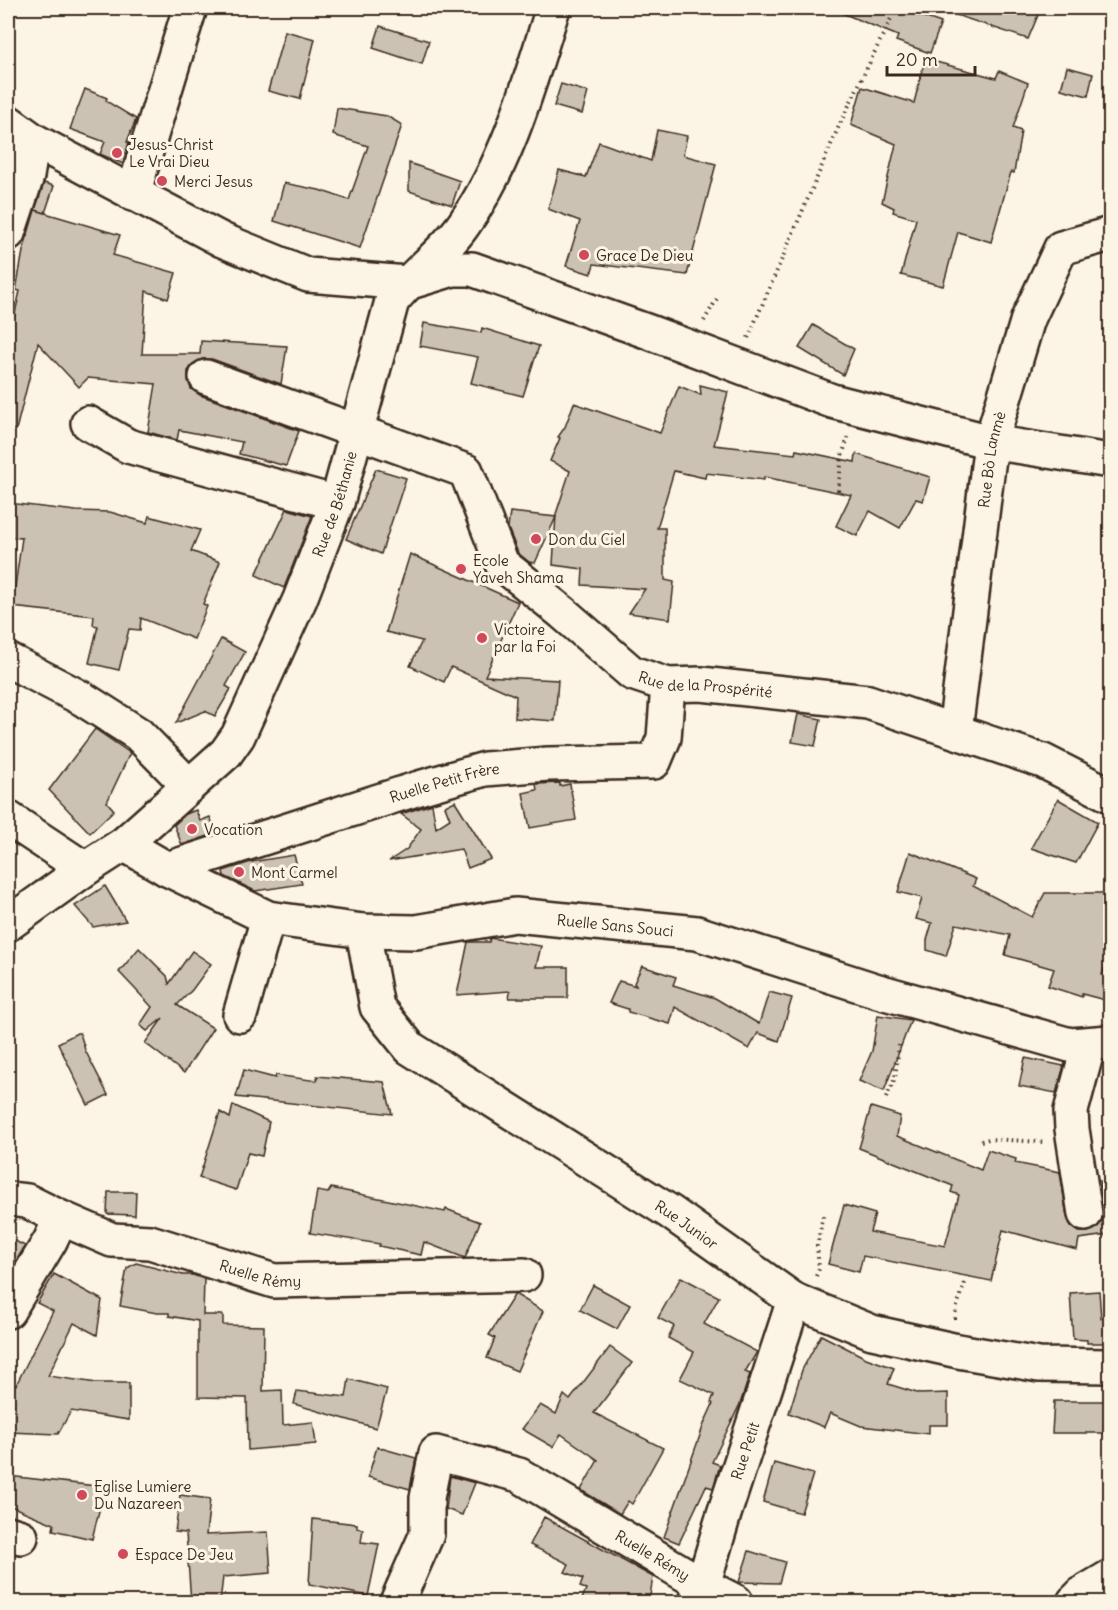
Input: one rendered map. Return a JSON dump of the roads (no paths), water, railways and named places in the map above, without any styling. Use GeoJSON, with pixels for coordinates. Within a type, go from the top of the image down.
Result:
{"type":"FeatureCollection","features":[{"type":"Feature","properties":{"kind":"street"},"geometry":{"type":"LineString","coordinates":[[134,194],[190,8]]}},
{"type":"Feature","properties":{"kind":"street","name":"Rue de Béthanie"},"geometry":{"type":"LineString","coordinates":[[8,924],[124,844],[226,753],[238,736],[300,599],[337,503],[392,301],[407,283],[440,254],[465,224],[494,173],[513,131],[546,9]]}},
{"type":"Feature","properties":{"kind":"street"},"geometry":{"type":"LineString","coordinates":[[20,131],[231,244],[308,275],[407,283],[453,269],[472,269],[832,401],[991,442],[1110,461]]}},
{"type":"Feature","properties":{"kind":"street"},"geometry":{"type":"LineString","coordinates":[[8,233],[27,176],[20,131]]}},
{"type":"Feature","properties":{"kind":"street","name":"Rue Bò Lanmè"},"geometry":{"type":"LineString","coordinates":[[955,731],[991,442],[1028,319],[1061,248],[1110,234]]}},
{"type":"Feature","properties":{"kind":"street","name":"Rue de la Prospérité"},"geometry":{"type":"LineString","coordinates":[[206,377],[465,471],[502,564],[632,673],[668,685],[701,684],[868,702],[1043,761],[1110,795]]}},
{"type":"Feature","properties":{"kind":"street"},"geometry":{"type":"LineString","coordinates":[[88,423],[128,446],[337,503]]}},
{"type":"Feature","properties":{"kind":"street"},"geometry":{"type":"LineString","coordinates":[[8,660],[83,699],[138,734],[189,786]]}},
{"type":"Feature","properties":{"kind":"street","name":"Ruelle Petit Frère"},"geometry":{"type":"LineString","coordinates":[[167,869],[408,791],[485,769],[548,764],[654,762],[664,738],[668,685]]}},
{"type":"Feature","properties":{"kind":"street"},"geometry":{"type":"LineString","coordinates":[[8,818],[85,869]]}},
{"type":"Feature","properties":{"kind":"street","name":"Ruelle Sans Souci"},"geometry":{"type":"LineString","coordinates":[[124,844],[167,869],[268,918],[363,931],[416,932],[515,915],[697,933],[901,998],[1070,1045],[1100,1043]]}},
{"type":"Feature","properties":{"kind":"street"},"geometry":{"type":"LineString","coordinates":[[240,1015],[268,918]]}},
{"type":"Feature","properties":{"kind":"street","name":"Rue Junior"},"geometry":{"type":"LineString","coordinates":[[363,931],[377,1007],[410,1048],[670,1212],[798,1301],[872,1332],[950,1349],[1039,1365],[1110,1366]]}},
{"type":"Feature","properties":{"kind":"street"},"geometry":{"type":"LineString","coordinates":[[1085,1214],[1071,1111],[1100,1043]]}},
{"type":"Feature","properties":{"kind":"street","name":"Ruelle Rémy"},"geometry":{"type":"LineString","coordinates":[[8,1199],[27,1201],[112,1240],[150,1242],[274,1281],[524,1275]]}},
{"type":"Feature","properties":{"kind":"street"},"geometry":{"type":"LineString","coordinates":[[8,1311],[50,1242],[61,1218]]}},
{"type":"Feature","properties":{"kind":"street","name":"Rue Petit"},"geometry":{"type":"LineString","coordinates":[[700,1594],[724,1514],[798,1301]]}},
{"type":"Feature","properties":{"kind":"street","name":"Ruelle Rémy"},"geometry":{"type":"LineString","coordinates":[[397,1602],[427,1534],[427,1498],[436,1453],[519,1475],[700,1594],[736,1602]]}},
{"type":"Feature","properties":{"kind":"street"},"geometry":{"type":"LineString","coordinates":[[1074,1602],[1083,1593],[1110,1577]]}},
{"type":"Feature","properties":{"kind":"place","name":"Jesus-Christ Le Vrai Dieu"},"geometry":{"type":"Point","coordinates":[117,153]}},
{"type":"Feature","properties":{"kind":"place","name":"Merci Jesus"},"geometry":{"type":"Point","coordinates":[162,181]}},
{"type":"Feature","properties":{"kind":"place","name":"Grace De Dieu"},"geometry":{"type":"Point","coordinates":[584,255]}},
{"type":"Feature","properties":{"kind":"place","name":"Don du Ciel"},"geometry":{"type":"Point","coordinates":[536,539]}},
{"type":"Feature","properties":{"kind":"place","name":"Ecole Yaveh Shama"},"geometry":{"type":"Point","coordinates":[461,569]}},
{"type":"Feature","properties":{"kind":"place","name":"Victoire par la Foi"},"geometry":{"type":"Point","coordinates":[482,638]}},
{"type":"Feature","properties":{"kind":"place","name":"Vocation"},"geometry":{"type":"Point","coordinates":[192,829]}},
{"type":"Feature","properties":{"kind":"place","name":"Mont Carmel"},"geometry":{"type":"Point","coordinates":[239,872]}},
{"type":"Feature","properties":{"kind":"place","name":"Eglise Lumiere Du Nazareen"},"geometry":{"type":"Point","coordinates":[82,1495]}},
{"type":"Feature","properties":{"kind":"place","name":"Espace De Jeu"},"geometry":{"type":"Point","coordinates":[123,1554]}}]}
